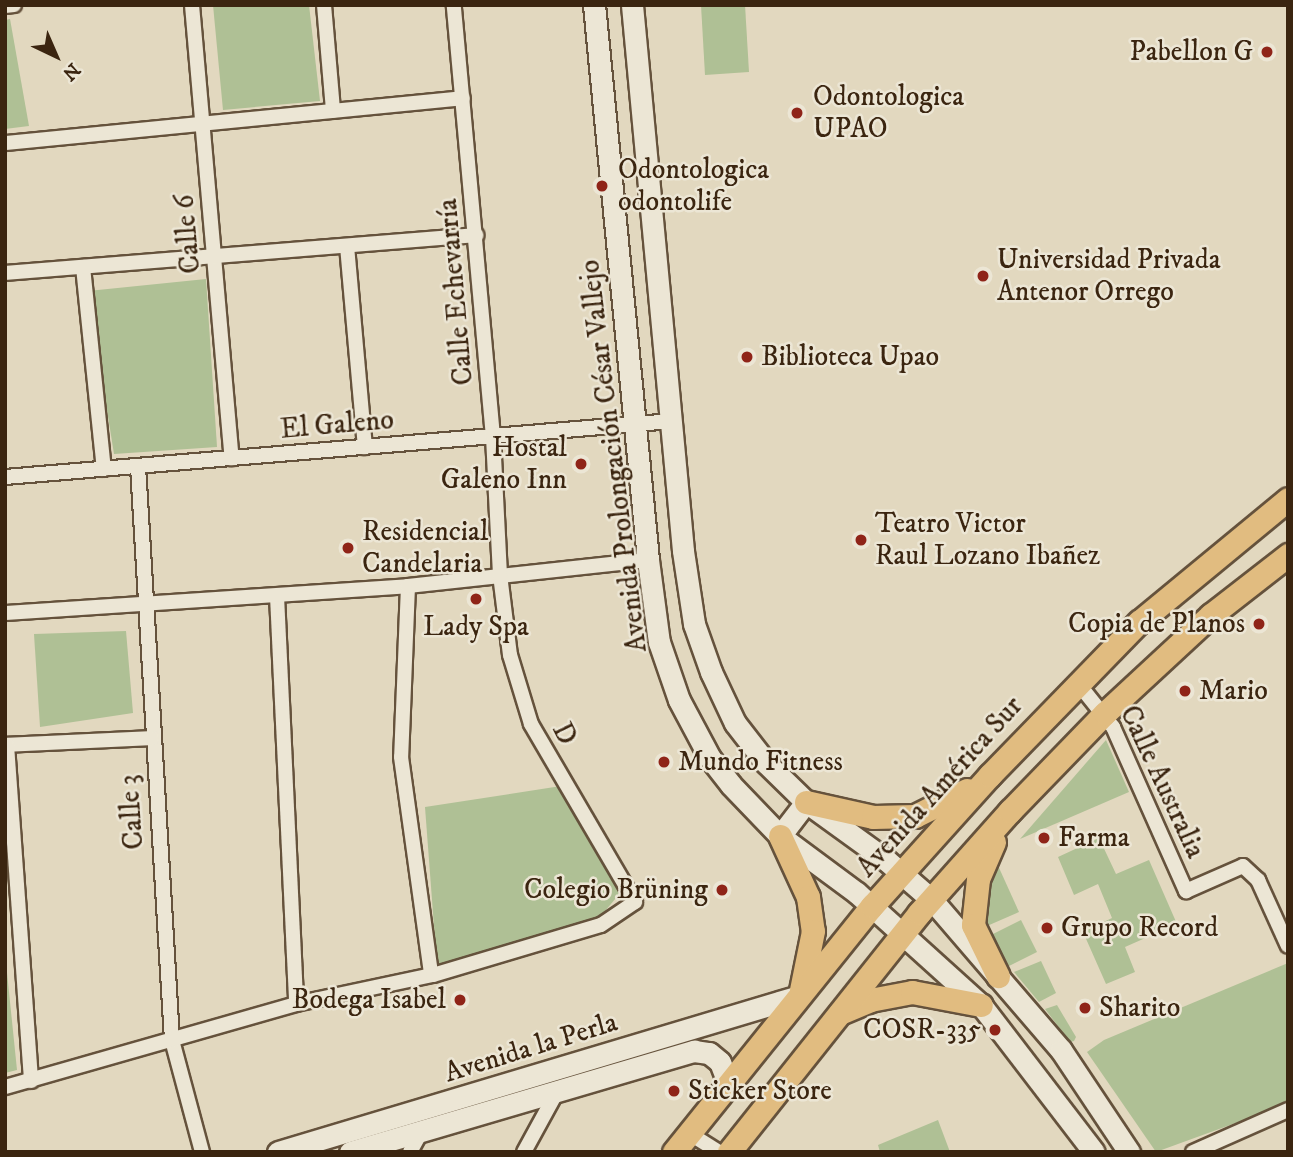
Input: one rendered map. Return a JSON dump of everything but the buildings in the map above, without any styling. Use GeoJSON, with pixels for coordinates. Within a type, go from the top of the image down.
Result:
{"type":"FeatureCollection","features":[{"type":"Feature","properties":{"kind":"main road","name":"Avenida Prolongación César Vallejo"},"geometry":{"type":"LineString","coordinates":[[594,5],[648,560],[659,642],[679,700],[710,758],[780,836],[872,906],[981,1005],[1094,1152]]}},
{"type":"Feature","properties":{"kind":"main road","name":"Avenida Prolongación César Vallejo"},"geometry":{"type":"LineString","coordinates":[[632,5],[683,551],[694,624],[706,660],[735,723],[766,763],[806,802],[901,872],[932,900],[1067,1059],[1129,1152]]}},
{"type":"Feature","properties":{"kind":"main road","name":"Avenida América Sur"},"geometry":{"type":"LineString","coordinates":[[674,1152],[687,1132],[901,872],[1077,682],[1164,600],[1288,499]]}},
{"type":"Feature","properties":{"kind":"main road"},"geometry":{"type":"LineString","coordinates":[[729,1152],[904,933],[1010,811],[1105,713],[1212,615],[1288,555]]}},
{"type":"Feature","properties":{"kind":"main road"},"geometry":{"type":"LineString","coordinates":[[799,996],[813,931],[808,897],[780,836],[806,802],[873,817],[915,816],[990,775]]}},
{"type":"Feature","properties":{"kind":"main road"},"geometry":{"type":"LineString","coordinates":[[998,976],[973,925],[982,867],[1010,811]]}},
{"type":"Feature","properties":{"kind":"main road"},"geometry":{"type":"LineString","coordinates":[[838,1014],[870,1000],[912,992],[981,1005]]}},
{"type":"Feature","properties":{"kind":"main road","name":"Avenida la Perla"},"geometry":{"type":"LineString","coordinates":[[278,1152],[799,996]]}},
{"type":"Feature","properties":{"kind":"main road","name":"Avenida la Perla"},"geometry":{"type":"LineString","coordinates":[[349,1152],[694,1051],[709,1053],[720,1062],[728,1083]]}},
{"type":"Feature","properties":{"kind":"street"},"geometry":{"type":"LineString","coordinates":[[5,6],[14,5]]}},
{"type":"Feature","properties":{"kind":"street","name":"Calle 6"},"geometry":{"type":"LineString","coordinates":[[192,5],[232,458]]}},
{"type":"Feature","properties":{"kind":"street"},"geometry":{"type":"LineString","coordinates":[[324,5],[333,111]]}},
{"type":"Feature","properties":{"kind":"street","name":"Calle Echevarría"},"geometry":{"type":"LineString","coordinates":[[454,5],[493,437],[500,575]]}},
{"type":"Feature","properties":{"kind":"street"},"geometry":{"type":"LineString","coordinates":[[5,143],[463,98]]}},
{"type":"Feature","properties":{"kind":"street"},"geometry":{"type":"LineString","coordinates":[[5,273],[476,235]]}},
{"type":"Feature","properties":{"kind":"street"},"geometry":{"type":"LineString","coordinates":[[347,246],[365,447]]}},
{"type":"Feature","properties":{"kind":"street"},"geometry":{"type":"LineString","coordinates":[[83,267],[104,469]]}},
{"type":"Feature","properties":{"kind":"street","name":"El Galeno"},"geometry":{"type":"LineString","coordinates":[[5,477],[672,421]]}},
{"type":"Feature","properties":{"kind":"street","name":"Calle 3"},"geometry":{"type":"LineString","coordinates":[[138,466],[152,738],[172,1040],[202,1152]]}},
{"type":"Feature","properties":{"kind":"street"},"geometry":{"type":"LineString","coordinates":[[5,613],[408,586],[648,560]]}},
{"type":"Feature","properties":{"kind":"street","name":"D"},"geometry":{"type":"LineString","coordinates":[[431,973],[601,925],[634,904],[633,897],[531,724],[510,655],[500,575]]}},
{"type":"Feature","properties":{"kind":"street"},"geometry":{"type":"LineString","coordinates":[[5,1087],[296,1004],[431,973],[401,757],[408,586]]}},
{"type":"Feature","properties":{"kind":"street"},"geometry":{"type":"LineString","coordinates":[[277,596],[296,1004]]}},
{"type":"Feature","properties":{"kind":"street","name":"Calle Australia"},"geometry":{"type":"LineString","coordinates":[[1077,682],[1105,713],[1186,891],[1242,866],[1258,880],[1288,946]]}},
{"type":"Feature","properties":{"kind":"street"},"geometry":{"type":"LineString","coordinates":[[30,1081],[6,745],[152,738]]}},
{"type":"Feature","properties":{"kind":"street"},"geometry":{"type":"LineString","coordinates":[[524,1152],[558,1090]]}},
{"type":"Feature","properties":{"kind":"street"},"geometry":{"type":"LineString","coordinates":[[411,1152],[423,1129],[441,1105]]}},
{"type":"Feature","properties":{"kind":"street"},"geometry":{"type":"LineString","coordinates":[[1193,1152],[1288,1110]]}},
{"type":"Feature","properties":{"kind":"street"},"geometry":{"type":"LineString","coordinates":[[687,1132],[719,1152]]}},
{"type":"Feature","properties":{"kind":"green space"},"geometry":{"type":"Polygon","coordinates":[[[213,5],[309,5],[320,101],[223,110],[213,5]]]}},
{"type":"Feature","properties":{"kind":"green space"},"geometry":{"type":"Polygon","coordinates":[[[701,5],[745,5],[749,72],[705,75],[701,5]]]}},
{"type":"Feature","properties":{"kind":"green space"},"geometry":{"type":"Polygon","coordinates":[[[10,19],[29,126],[5,129],[5,20],[10,19]]]}},
{"type":"Feature","properties":{"kind":"green space"},"geometry":{"type":"Polygon","coordinates":[[[206,279],[217,447],[114,454],[88,291],[206,279]]]}},
{"type":"Feature","properties":{"kind":"green space"},"geometry":{"type":"Polygon","coordinates":[[[126,631],[133,713],[40,727],[34,634],[126,631]]]}},
{"type":"Feature","properties":{"kind":"green space"},"geometry":{"type":"Polygon","coordinates":[[[1106,740],[1129,792],[1020,839],[1106,740]]]}},
{"type":"Feature","properties":{"kind":"green space"},"geometry":{"type":"Polygon","coordinates":[[[561,786],[621,892],[600,917],[588,922],[437,966],[425,807],[561,786]]]}},
{"type":"Feature","properties":{"kind":"green space"},"geometry":{"type":"Polygon","coordinates":[[[1099,838],[1116,874],[1149,860],[1177,924],[1125,947],[1135,972],[1106,984],[1083,932],[1112,918],[1098,884],[1074,895],[1058,857],[1099,838]]]}},
{"type":"Feature","properties":{"kind":"green space"},"geometry":{"type":"Polygon","coordinates":[[[995,859],[1019,912],[987,926],[985,888],[995,859]]]}},
{"type":"Feature","properties":{"kind":"green space"},"geometry":{"type":"Polygon","coordinates":[[[1021,920],[1037,952],[1005,968],[989,936],[1021,920]]]}},
{"type":"Feature","properties":{"kind":"green space"},"geometry":{"type":"Polygon","coordinates":[[[5,953],[17,1070],[5,1073],[5,953]]]}},
{"type":"Feature","properties":{"kind":"green space"},"geometry":{"type":"Polygon","coordinates":[[[1041,961],[1056,993],[1039,1002],[1014,972],[1041,961]]]}},
{"type":"Feature","properties":{"kind":"green space"},"geometry":{"type":"Polygon","coordinates":[[[1288,963],[1288,1104],[1156,1152],[1087,1052],[1104,1040],[1288,963]]]}},
{"type":"Feature","properties":{"kind":"green space"},"geometry":{"type":"Polygon","coordinates":[[[1057,1005],[1076,1037],[1074,1041],[1070,1042],[1045,1009],[1057,1005]]]}},
{"type":"Feature","properties":{"kind":"green space"},"geometry":{"type":"Polygon","coordinates":[[[938,1120],[950,1152],[880,1152],[878,1145],[938,1120]]]}},
{"type":"Feature","properties":{"kind":"place","name":"Pabellon G"},"geometry":{"type":"Point","coordinates":[1267,52]}},
{"type":"Feature","properties":{"kind":"place","name":"Odontologica UPAO"},"geometry":{"type":"Point","coordinates":[797,113]}},
{"type":"Feature","properties":{"kind":"place","name":"Odontologica odontolife"},"geometry":{"type":"Point","coordinates":[602,186]}},
{"type":"Feature","properties":{"kind":"place","name":"Universidad Privada Antenor Orrego"},"geometry":{"type":"Point","coordinates":[983,276]}},
{"type":"Feature","properties":{"kind":"place","name":"Biblioteca Upao"},"geometry":{"type":"Point","coordinates":[747,357]}},
{"type":"Feature","properties":{"kind":"place","name":"Hostal Galeno Inn"},"geometry":{"type":"Point","coordinates":[581,464]}},
{"type":"Feature","properties":{"kind":"place","name":"Teatro Victor Raul Lozano Ibañez"},"geometry":{"type":"Point","coordinates":[861,540]}},
{"type":"Feature","properties":{"kind":"place","name":"Residencial Candelaria"},"geometry":{"type":"Point","coordinates":[348,548]}},
{"type":"Feature","properties":{"kind":"place","name":"Lady Spa"},"geometry":{"type":"Point","coordinates":[476,599]}},
{"type":"Feature","properties":{"kind":"place","name":"Copia de Planos"},"geometry":{"type":"Point","coordinates":[1259,624]}},
{"type":"Feature","properties":{"kind":"place","name":"Mario"},"geometry":{"type":"Point","coordinates":[1185,691]}},
{"type":"Feature","properties":{"kind":"place","name":"Mundo Fitness"},"geometry":{"type":"Point","coordinates":[664,762]}},
{"type":"Feature","properties":{"kind":"place","name":"Farma"},"geometry":{"type":"Point","coordinates":[1044,838]}},
{"type":"Feature","properties":{"kind":"place","name":"Colegio Brüning"},"geometry":{"type":"Point","coordinates":[722,890]}},
{"type":"Feature","properties":{"kind":"place","name":"Grupo Record"},"geometry":{"type":"Point","coordinates":[1047,928]}},
{"type":"Feature","properties":{"kind":"place","name":"Bodega Isabel"},"geometry":{"type":"Point","coordinates":[460,1000]}},
{"type":"Feature","properties":{"kind":"place","name":"Sharito"},"geometry":{"type":"Point","coordinates":[1085,1008]}},
{"type":"Feature","properties":{"kind":"place","name":"COSR-335"},"geometry":{"type":"Point","coordinates":[995,1030]}},
{"type":"Feature","properties":{"kind":"place","name":"Sticker Store"},"geometry":{"type":"Point","coordinates":[674,1091]}}]}
